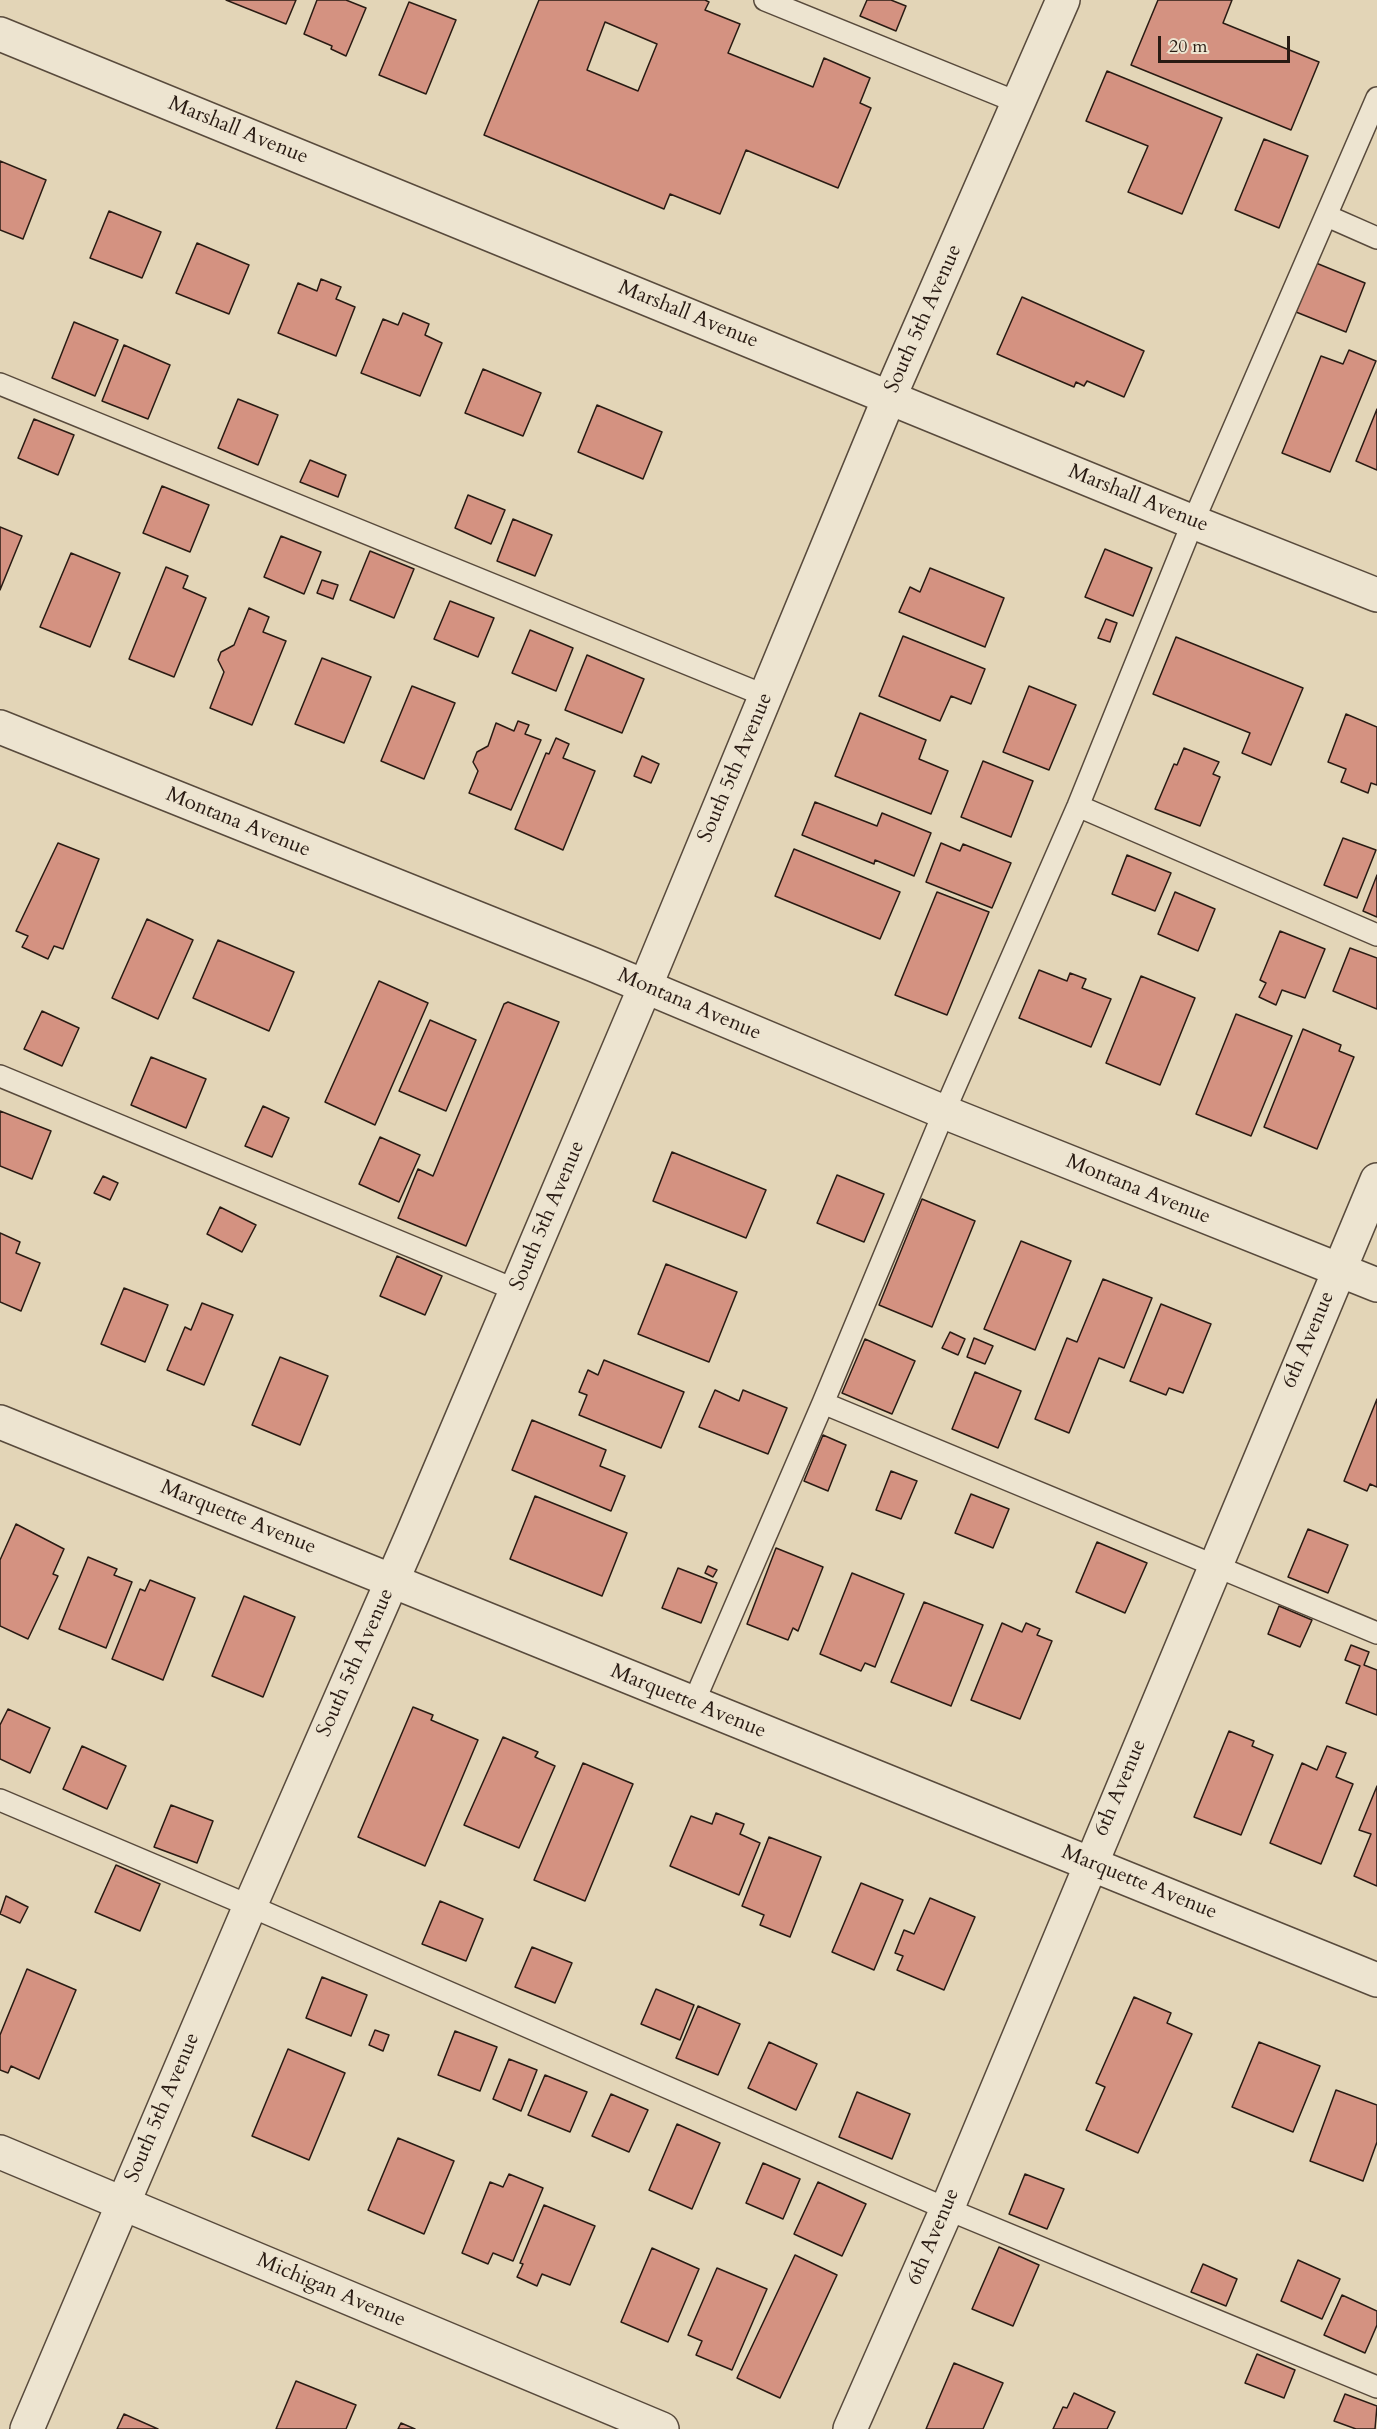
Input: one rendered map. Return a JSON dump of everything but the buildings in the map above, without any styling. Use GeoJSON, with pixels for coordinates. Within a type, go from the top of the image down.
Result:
{"type":"FeatureCollection","features":[{"type":"Feature","properties":{"kind":"street","name":"South 5th Avenue"},"geometry":{"type":"LineString","coordinates":[[27,2429],[250,1906],[393,1580],[645,987],[889,398],[1063,0]]}},
{"type":"Feature","properties":{"kind":"street","name":"Marshall Avenue"},"geometry":{"type":"LineString","coordinates":[[0,34],[1193,522],[1377,595]]}},
{"type":"Feature","properties":{"kind":"street","name":"Montana Avenue"},"geometry":{"type":"LineString","coordinates":[[0,727],[1377,1286]]}},
{"type":"Feature","properties":{"kind":"street","name":"6th Avenue"},"geometry":{"type":"LineString","coordinates":[[850,2429],[947,2209],[1090,1862],[1377,1180]]}},
{"type":"Feature","properties":{"kind":"street","name":"Marquette Avenue"},"geometry":{"type":"LineString","coordinates":[[0,1422],[1377,1980]]}},
{"type":"Feature","properties":{"kind":"street","name":"Michigan Avenue"},"geometry":{"type":"LineString","coordinates":[[0,2152],[662,2429]]}},
{"type":"Feature","properties":{"kind":"lane"},"geometry":{"type":"LineString","coordinates":[[765,0],[1019,102]]}},
{"type":"Feature","properties":{"kind":"lane"},"geometry":{"type":"LineString","coordinates":[[693,1704],[823,1403],[944,1112],[1078,806],[1193,522],[1377,98]]}},
{"type":"Feature","properties":{"kind":"lane"},"geometry":{"type":"LineString","coordinates":[[1327,216],[1377,238]]}},
{"type":"Feature","properties":{"kind":"lane"},"geometry":{"type":"LineString","coordinates":[[0,384],[766,696]]}},
{"type":"Feature","properties":{"kind":"lane"},"geometry":{"type":"LineString","coordinates":[[1078,806],[1377,935]]}},
{"type":"Feature","properties":{"kind":"lane"},"geometry":{"type":"LineString","coordinates":[[0,1076],[516,1290]]}},
{"type":"Feature","properties":{"kind":"lane"},"geometry":{"type":"LineString","coordinates":[[823,1403],[1377,1633]]}},
{"type":"Feature","properties":{"kind":"lane"},"geometry":{"type":"LineString","coordinates":[[0,1800],[250,1906],[947,2209],[1377,2386]]}}]}
